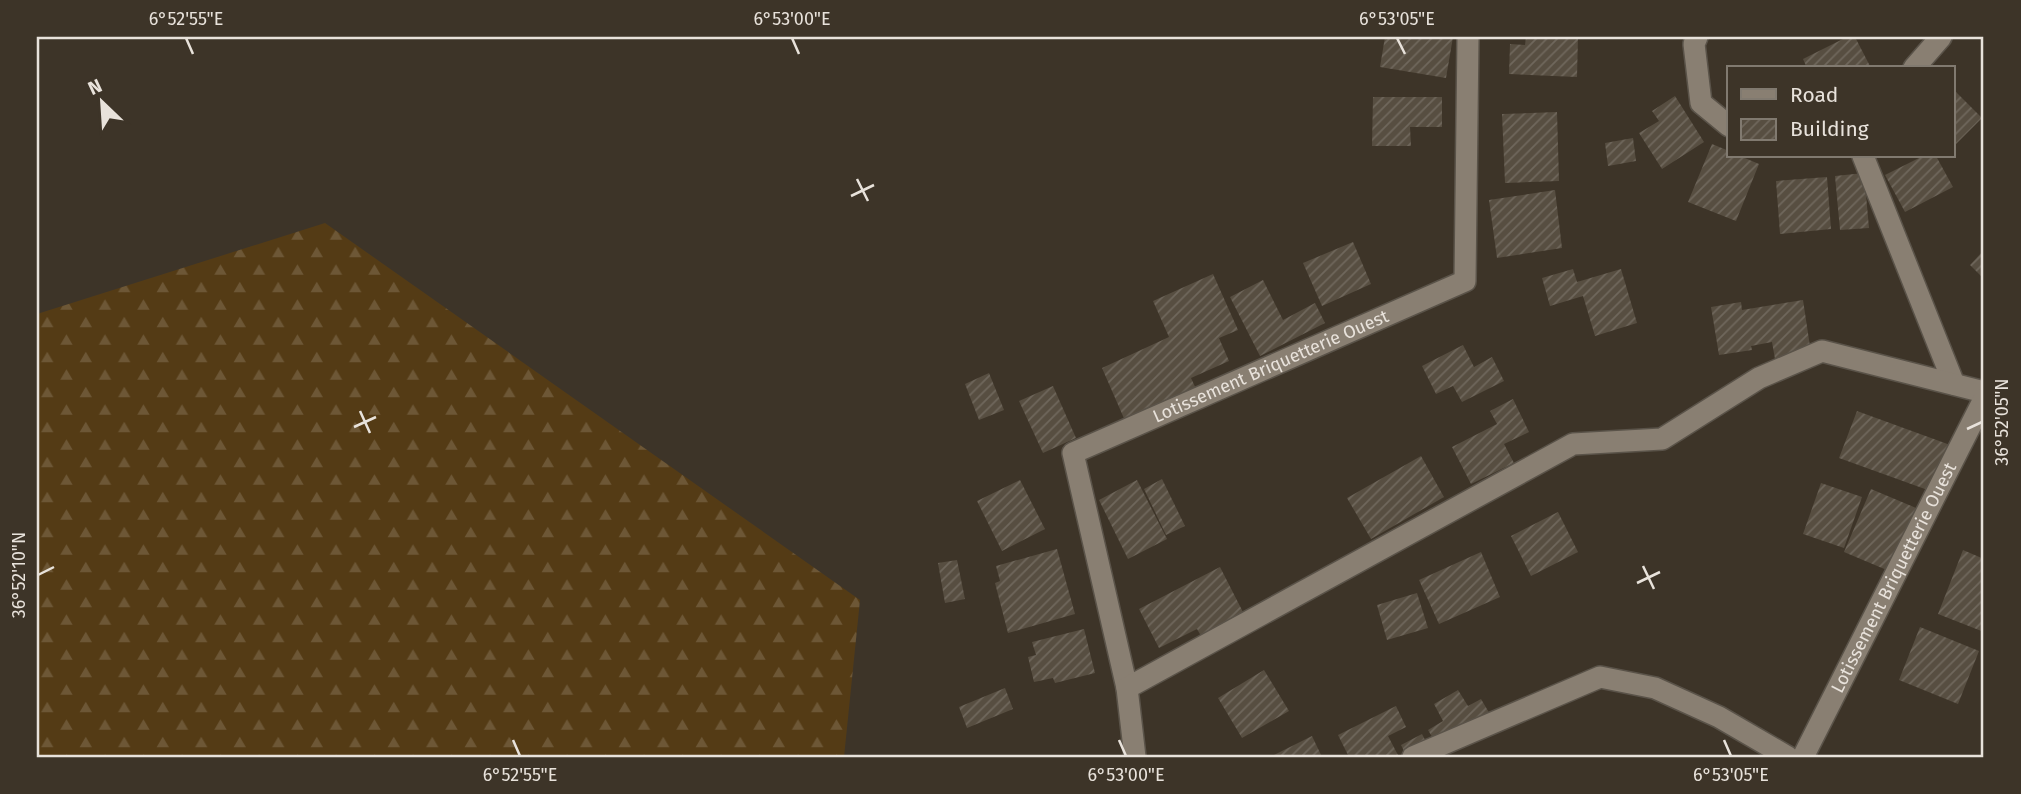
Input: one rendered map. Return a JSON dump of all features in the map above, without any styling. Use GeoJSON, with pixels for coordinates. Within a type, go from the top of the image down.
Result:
{"type":"FeatureCollection","features":[{"type":"Feature","properties":{"kind":"street","name":"Lotissement Briquetterie Ouest"},"geometry":{"type":"LineString","coordinates":[[1135,757],[1127,688],[1073,453],[1465,281],[1468,37]]}},
{"type":"Feature","properties":{"kind":"street"},"geometry":{"type":"LineString","coordinates":[[1697,37],[1694,44],[1701,103],[1727,124]]}},
{"type":"Feature","properties":{"kind":"street"},"geometry":{"type":"LineString","coordinates":[[1916,66],[1941,37]]}},
{"type":"Feature","properties":{"kind":"street"},"geometry":{"type":"LineString","coordinates":[[1864,158],[1954,384]]}},
{"type":"Feature","properties":{"kind":"street"},"geometry":{"type":"LineString","coordinates":[[1127,688],[1573,444],[1662,439],[1759,378],[1822,351],[1984,392]]}},
{"type":"Feature","properties":{"kind":"street","name":"Lotissement Briquetterie Ouest"},"geometry":{"type":"LineString","coordinates":[[1803,757],[1917,526],[1984,399]]}},
{"type":"Feature","properties":{"kind":"street"},"geometry":{"type":"LineString","coordinates":[[1413,757],[1600,677],[1655,688],[1719,717],[1788,757]]}},
{"type":"Feature","properties":{"kind":"green space"},"geometry":{"type":"Polygon","coordinates":[[[325,223],[860,600],[844,757],[37,757],[37,314],[325,223]]]}},
{"type":"Feature","properties":{"kind":"building"},"geometry":{"type":"Polygon","coordinates":[[[1385,37],[1453,37],[1446,78],[1380,67],[1385,37]]]}},
{"type":"Feature","properties":{"kind":"building"},"geometry":{"type":"Polygon","coordinates":[[[1526,37],[1578,37],[1577,77],[1509,74],[1510,44],[1525,45],[1526,37]]]}},
{"type":"Feature","properties":{"kind":"building"},"geometry":{"type":"Polygon","coordinates":[[[1847,37],[1855,37],[1870,66],[1806,66],[1803,59],[1847,37]]]}},
{"type":"Feature","properties":{"kind":"building"},"geometry":{"type":"Polygon","coordinates":[[[1954,90],[1982,118],[1956,144],[1954,142],[1954,90]]]}},
{"type":"Feature","properties":{"kind":"building"},"geometry":{"type":"Polygon","coordinates":[[[1675,96],[1704,142],[1662,169],[1639,133],[1659,121],[1652,111],[1675,96]]]}},
{"type":"Feature","properties":{"kind":"building"},"geometry":{"type":"Polygon","coordinates":[[[1373,97],[1442,97],[1442,127],[1410,127],[1411,146],[1372,146],[1373,97]]]}},
{"type":"Feature","properties":{"kind":"building"},"geometry":{"type":"Polygon","coordinates":[[[1557,112],[1559,181],[1505,183],[1502,114],[1557,112]]]}},
{"type":"Feature","properties":{"kind":"building"},"geometry":{"type":"Polygon","coordinates":[[[1633,138],[1636,161],[1608,166],[1605,143],[1633,138]]]}},
{"type":"Feature","properties":{"kind":"building"},"geometry":{"type":"Polygon","coordinates":[[[1712,144],[1727,150],[1727,158],[1745,158],[1759,164],[1736,221],[1688,202],[1712,144]]]}},
{"type":"Feature","properties":{"kind":"building"},"geometry":{"type":"Polygon","coordinates":[[[1919,158],[1937,158],[1953,187],[1905,212],[1885,175],[1919,158]]]}},
{"type":"Feature","properties":{"kind":"building"},"geometry":{"type":"Polygon","coordinates":[[[1864,173],[1869,228],[1840,230],[1835,176],[1864,173]]]}},
{"type":"Feature","properties":{"kind":"building"},"geometry":{"type":"Polygon","coordinates":[[[1827,177],[1831,229],[1780,234],[1776,181],[1827,177]]]}},
{"type":"Feature","properties":{"kind":"building"},"geometry":{"type":"Polygon","coordinates":[[[1555,190],[1562,248],[1497,258],[1489,200],[1555,190]]]}},
{"type":"Feature","properties":{"kind":"building"},"geometry":{"type":"Polygon","coordinates":[[[1353,242],[1371,284],[1322,306],[1303,263],[1353,242]]]}},
{"type":"Feature","properties":{"kind":"building"},"geometry":{"type":"Polygon","coordinates":[[[1984,250],[1984,279],[1970,265],[1984,250]]]}},
{"type":"Feature","properties":{"kind":"building"},"geometry":{"type":"Polygon","coordinates":[[[1573,269],[1577,282],[1621,269],[1637,323],[1595,336],[1583,296],[1550,306],[1542,278],[1573,269]]]}},
{"type":"Feature","properties":{"kind":"building"},"geometry":{"type":"Polygon","coordinates":[[[1213,274],[1238,330],[1219,338],[1229,361],[1191,378],[1197,391],[1126,423],[1102,368],[1169,337],[1153,301],[1213,274]]]}},
{"type":"Feature","properties":{"kind":"building"},"geometry":{"type":"Polygon","coordinates":[[[1263,280],[1283,320],[1315,303],[1325,323],[1260,356],[1230,297],[1263,280]]]}},
{"type":"Feature","properties":{"kind":"building"},"geometry":{"type":"Polygon","coordinates":[[[1803,300],[1811,353],[1775,359],[1772,342],[1751,346],[1752,350],[1719,355],[1711,307],[1741,302],[1742,310],[1803,300]]]}},
{"type":"Feature","properties":{"kind":"building"},"geometry":{"type":"Polygon","coordinates":[[[1463,345],[1474,367],[1492,357],[1504,381],[1462,402],[1453,386],[1436,394],[1422,366],[1463,345]]]}},
{"type":"Feature","properties":{"kind":"building"},"geometry":{"type":"Polygon","coordinates":[[[989,373],[1004,410],[979,420],[965,384],[989,373]]]}},
{"type":"Feature","properties":{"kind":"building"},"geometry":{"type":"Polygon","coordinates":[[[1053,386],[1076,438],[1043,453],[1019,401],[1053,386]]]}},
{"type":"Feature","properties":{"kind":"building"},"geometry":{"type":"Polygon","coordinates":[[[1513,399],[1529,432],[1504,444],[1514,463],[1471,484],[1452,447],[1497,424],[1490,411],[1513,399]]]}},
{"type":"Feature","properties":{"kind":"building"},"geometry":{"type":"Polygon","coordinates":[[[1857,411],[1953,446],[1936,493],[1839,458],[1857,411]]]}},
{"type":"Feature","properties":{"kind":"building"},"geometry":{"type":"Polygon","coordinates":[[[1421,456],[1444,497],[1371,539],[1347,498],[1421,456]]]}},
{"type":"Feature","properties":{"kind":"building"},"geometry":{"type":"Polygon","coordinates":[[[1162,479],[1185,526],[1166,535],[1144,489],[1162,479]]]}},
{"type":"Feature","properties":{"kind":"building"},"geometry":{"type":"Polygon","coordinates":[[[1020,480],[1045,529],[1002,551],[977,501],[1020,480]]]}},
{"type":"Feature","properties":{"kind":"building"},"geometry":{"type":"Polygon","coordinates":[[[1137,480],[1167,539],[1128,559],[1099,500],[1137,480]]]}},
{"type":"Feature","properties":{"kind":"building"},"geometry":{"type":"Polygon","coordinates":[[[1821,483],[1862,497],[1844,548],[1803,534],[1821,483]]]}},
{"type":"Feature","properties":{"kind":"building"},"geometry":{"type":"Polygon","coordinates":[[[1871,489],[1928,513],[1901,576],[1844,552],[1871,489]]]}},
{"type":"Feature","properties":{"kind":"building"},"geometry":{"type":"Polygon","coordinates":[[[1558,512],[1578,552],[1531,576],[1511,536],[1558,512]]]}},
{"type":"Feature","properties":{"kind":"building"},"geometry":{"type":"Polygon","coordinates":[[[1057,549],[1075,614],[1008,633],[995,583],[1000,581],[996,566],[1057,549]]]}},
{"type":"Feature","properties":{"kind":"building"},"geometry":{"type":"Polygon","coordinates":[[[1963,550],[1984,559],[1984,632],[1938,614],[1963,550]]]}},
{"type":"Feature","properties":{"kind":"building"},"geometry":{"type":"Polygon","coordinates":[[[1481,552],[1500,597],[1439,624],[1419,580],[1481,552]]]}},
{"type":"Feature","properties":{"kind":"building"},"geometry":{"type":"Polygon","coordinates":[[[957,560],[965,599],[945,603],[938,563],[957,560]]]}},
{"type":"Feature","properties":{"kind":"building"},"geometry":{"type":"Polygon","coordinates":[[[1220,567],[1244,614],[1201,636],[1197,629],[1159,648],[1139,609],[1220,567]]]}},
{"type":"Feature","properties":{"kind":"building"},"geometry":{"type":"Polygon","coordinates":[[[1417,593],[1428,628],[1387,640],[1377,605],[1417,593]]]}},
{"type":"Feature","properties":{"kind":"building"},"geometry":{"type":"Polygon","coordinates":[[[1920,627],[1979,651],[1958,704],[1899,680],[1920,627]]]}},
{"type":"Feature","properties":{"kind":"building"},"geometry":{"type":"Polygon","coordinates":[[[1084,629],[1095,673],[1055,683],[1053,678],[1034,682],[1028,657],[1036,655],[1032,642],[1084,629]]]}},
{"type":"Feature","properties":{"kind":"building"},"geometry":{"type":"Polygon","coordinates":[[[1264,670],[1289,711],[1242,738],[1218,698],[1264,670]]]}},
{"type":"Feature","properties":{"kind":"building"},"geometry":{"type":"Polygon","coordinates":[[[1005,688],[1013,709],[967,728],[959,707],[1005,688]]]}},
{"type":"Feature","properties":{"kind":"building"},"geometry":{"type":"Polygon","coordinates":[[[1458,690],[1468,706],[1481,699],[1494,721],[1441,752],[1428,730],[1443,721],[1434,704],[1458,690]]]}},
{"type":"Feature","properties":{"kind":"building"},"geometry":{"type":"Polygon","coordinates":[[[1396,706],[1406,727],[1388,736],[1399,757],[1349,757],[1338,735],[1396,706]]]}},
{"type":"Feature","properties":{"kind":"building"},"geometry":{"type":"Polygon","coordinates":[[[1422,734],[1434,757],[1407,757],[1401,745],[1422,734]]]}},
{"type":"Feature","properties":{"kind":"building"},"geometry":{"type":"Polygon","coordinates":[[[1312,736],[1322,757],[1270,757],[1312,736]]]}}]}
